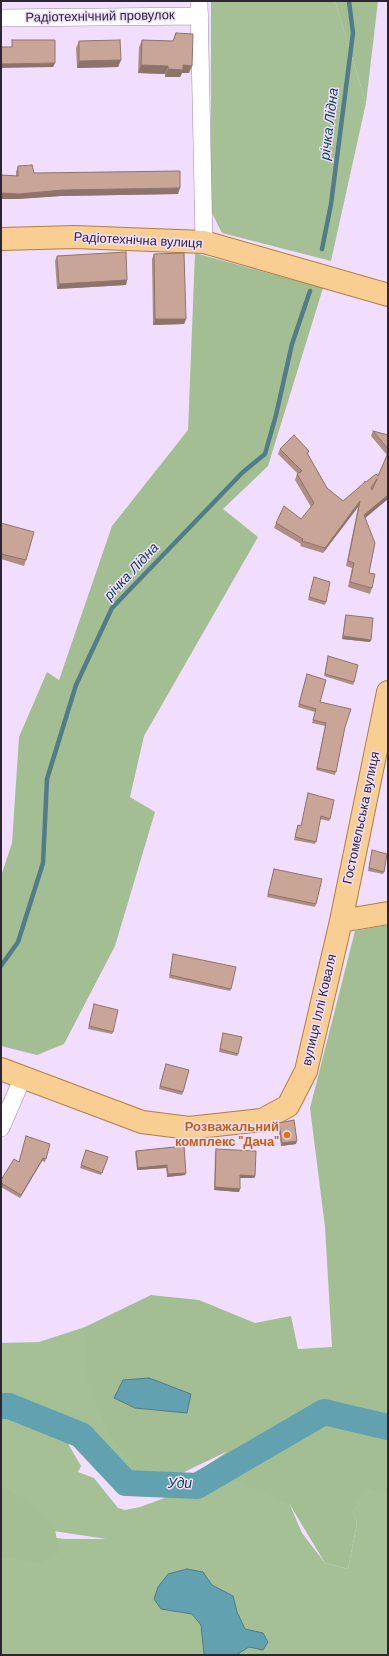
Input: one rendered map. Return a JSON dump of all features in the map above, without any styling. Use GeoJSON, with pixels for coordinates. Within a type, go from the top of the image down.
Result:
{"type":"FeatureCollection","features":[{"type":"Feature","properties":{"kind":"main road","name":"Радіотехнічна вулиця"},"geometry":{"type":"LineString","coordinates":[[1,239],[75,237],[204,242],[388,295]]}},
{"type":"Feature","properties":{"kind":"main road","name":"Гостомельська вулиця"},"geometry":{"type":"LineString","coordinates":[[341,920],[388,692]]}},
{"type":"Feature","properties":{"kind":"main road"},"geometry":{"type":"LineString","coordinates":[[341,920],[388,913]]}},
{"type":"Feature","properties":{"kind":"main road","name":"вулиця Іллі Коваля"},"geometry":{"type":"LineString","coordinates":[[1,1069],[142,1122],[189,1128],[262,1120],[288,1106],[306,1071],[341,920]]}},
{"type":"Feature","properties":{"kind":"street","name":"Радіотехнічний провулок"},"geometry":{"type":"LineString","coordinates":[[1,18],[200,8]]}},
{"type":"Feature","properties":{"kind":"street"},"geometry":{"type":"LineString","coordinates":[[200,8],[204,242]]}},
{"type":"Feature","properties":{"kind":"street"},"geometry":{"type":"LineString","coordinates":[[1,1128],[23,1077]]}},
{"type":"Feature","properties":{"kind":"shaded area"},"geometry":{"type":"Polygon","coordinates":[[[211,1],[335,1],[366,103],[331,261],[222,233],[211,211],[211,1]]]}},
{"type":"Feature","properties":{"kind":"shaded area"},"geometry":{"type":"Polygon","coordinates":[[[335,1],[378,1],[366,103],[335,1]]]}},
{"type":"Feature","properties":{"kind":"shaded area"},"geometry":{"type":"Polygon","coordinates":[[[195,253],[323,288],[268,466],[223,509],[258,537],[144,736],[130,797],[155,812],[115,946],[64,1044],[37,1055],[1,1046],[1,876],[12,843],[19,737],[47,672],[59,680],[112,526],[188,430],[195,253]]]}},
{"type":"Feature","properties":{"kind":"shaded area"},"geometry":{"type":"Polygon","coordinates":[[[388,925],[388,1497],[368,1488],[352,1510],[357,1523],[348,1569],[325,1563],[290,1505],[232,1479],[200,1470],[228,1451],[180,1474],[134,1467],[110,1436],[87,1384],[85,1327],[151,1295],[199,1300],[255,1323],[291,1316],[298,1349],[332,1347],[325,1227],[310,1108],[355,931],[388,925]]]}},
{"type":"Feature","properties":{"kind":"shaded area"},"geometry":{"type":"Polygon","coordinates":[[[85,1327],[182,1473],[124,1472],[81,1435],[1,1402],[1,1343],[39,1342],[85,1327]]]}},
{"type":"Feature","properties":{"kind":"shaded area"},"geometry":{"type":"Polygon","coordinates":[[[149,1378],[191,1394],[187,1413],[135,1408],[114,1398],[123,1380],[149,1378]]]}},
{"type":"Feature","properties":{"kind":"shaded area"},"geometry":{"type":"Polygon","coordinates":[[[1,1414],[18,1418],[66,1440],[81,1466],[78,1472],[94,1478],[118,1508],[125,1510],[140,1507],[178,1493],[211,1487],[247,1474],[290,1505],[302,1533],[325,1563],[348,1569],[357,1523],[351,1508],[368,1487],[388,1497],[388,1655],[1,1655],[1,1529],[64,1539],[106,1539],[1,1523],[1,1414]]]}},
{"type":"Feature","properties":{"kind":"shaded area"},"geometry":{"type":"Polygon","coordinates":[[[1,1485],[30,1502],[55,1529],[59,1553],[40,1563],[1,1557],[1,1485]]]}},
{"type":"Feature","properties":{"kind":"shaded area"},"geometry":{"type":"Polygon","coordinates":[[[187,1569],[203,1572],[212,1585],[233,1596],[237,1612],[245,1629],[263,1633],[268,1642],[263,1650],[249,1647],[236,1655],[206,1655],[204,1654],[201,1625],[192,1614],[161,1609],[154,1599],[158,1587],[168,1574],[187,1569]]]}},
{"type":"Feature","properties":{"kind":"building"},"geometry":{"type":"Polygon","coordinates":[[[176,33],[193,34],[192,66],[183,65],[183,70],[168,69],[168,66],[141,65],[142,40],[173,41],[176,33]]]}},
{"type":"Feature","properties":{"kind":"building"},"geometry":{"type":"Polygon","coordinates":[[[12,40],[55,40],[55,63],[1,64],[1,47],[12,47],[12,40]]]}},
{"type":"Feature","properties":{"kind":"building"},"geometry":{"type":"Polygon","coordinates":[[[120,40],[121,60],[79,61],[79,41],[120,40]]]}},
{"type":"Feature","properties":{"kind":"building"},"geometry":{"type":"Polygon","coordinates":[[[32,165],[34,173],[180,171],[180,188],[63,190],[19,194],[1,193],[1,175],[18,176],[18,166],[32,165]]]}},
{"type":"Feature","properties":{"kind":"building"},"geometry":{"type":"Polygon","coordinates":[[[126,252],[127,280],[59,284],[57,256],[126,252]]]}},
{"type":"Feature","properties":{"kind":"building"},"geometry":{"type":"Polygon","coordinates":[[[184,253],[186,319],[155,319],[154,254],[184,253]]]}},
{"type":"Feature","properties":{"kind":"building"},"geometry":{"type":"Polygon","coordinates":[[[373,431],[388,435],[388,449],[373,431]]]}},
{"type":"Feature","properties":{"kind":"building"},"geometry":{"type":"Polygon","coordinates":[[[294,435],[309,451],[307,453],[327,488],[343,501],[365,481],[366,482],[376,474],[378,476],[388,453],[388,495],[364,515],[375,543],[369,573],[375,574],[372,588],[350,582],[354,563],[348,561],[360,501],[325,548],[302,541],[303,539],[276,523],[284,506],[301,519],[314,503],[297,474],[302,471],[280,449],[294,435]],[[377,479],[371,488],[372,490],[377,479]]]}},
{"type":"Feature","properties":{"kind":"building"},"geometry":{"type":"Polygon","coordinates":[[[1,523],[34,532],[26,560],[1,554],[1,523]]]}},
{"type":"Feature","properties":{"kind":"building"},"geometry":{"type":"Polygon","coordinates":[[[314,577],[330,582],[326,602],[309,597],[314,577]]]}},
{"type":"Feature","properties":{"kind":"building"},"geometry":{"type":"Polygon","coordinates":[[[346,615],[373,618],[371,640],[343,636],[346,615]]]}},
{"type":"Feature","properties":{"kind":"building"},"geometry":{"type":"Polygon","coordinates":[[[328,656],[358,665],[354,682],[325,674],[328,656]]]}},
{"type":"Feature","properties":{"kind":"building"},"geometry":{"type":"Polygon","coordinates":[[[307,674],[326,680],[320,702],[351,709],[345,727],[336,772],[317,768],[326,723],[313,720],[316,709],[299,704],[307,674]]]}},
{"type":"Feature","properties":{"kind":"building"},"geometry":{"type":"Polygon","coordinates":[[[308,793],[334,800],[330,819],[321,816],[316,842],[295,837],[298,825],[301,826],[308,793]]]}},
{"type":"Feature","properties":{"kind":"building"},"geometry":{"type":"Polygon","coordinates":[[[372,850],[387,854],[384,872],[369,868],[372,850]]]}},
{"type":"Feature","properties":{"kind":"building"},"geometry":{"type":"Polygon","coordinates":[[[274,869],[322,879],[316,904],[268,894],[274,869]]]}},
{"type":"Feature","properties":{"kind":"building"},"geometry":{"type":"Polygon","coordinates":[[[173,954],[236,967],[231,989],[170,975],[173,954]]]}},
{"type":"Feature","properties":{"kind":"building"},"geometry":{"type":"Polygon","coordinates":[[[94,1004],[118,1010],[113,1032],[89,1026],[94,1004]]]}},
{"type":"Feature","properties":{"kind":"building"},"geometry":{"type":"Polygon","coordinates":[[[223,1033],[242,1037],[238,1054],[220,1049],[223,1033]]]}},
{"type":"Feature","properties":{"kind":"building"},"geometry":{"type":"Polygon","coordinates":[[[166,1064],[189,1070],[183,1092],[160,1086],[166,1064]]]}},
{"type":"Feature","properties":{"kind":"building","name":"Розважальний комплекс \"Дача\""},"geometry":{"type":"Polygon","coordinates":[[[294,1120],[297,1141],[282,1143],[279,1123],[294,1120]]]}},
{"type":"Feature","properties":{"kind":"building"},"geometry":{"type":"Polygon","coordinates":[[[26,1136],[50,1144],[46,1159],[43,1158],[21,1195],[1,1183],[1,1180],[14,1159],[19,1162],[26,1136]]]}},
{"type":"Feature","properties":{"kind":"building"},"geometry":{"type":"Polygon","coordinates":[[[184,1146],[186,1173],[168,1174],[167,1165],[138,1168],[136,1151],[184,1146]]]}},
{"type":"Feature","properties":{"kind":"building"},"geometry":{"type":"Polygon","coordinates":[[[216,1149],[256,1151],[255,1176],[240,1175],[240,1189],[215,1187],[216,1149]]]}},
{"type":"Feature","properties":{"kind":"building"},"geometry":{"type":"Polygon","coordinates":[[[86,1150],[108,1157],[102,1173],[81,1165],[86,1150]]]}},
{"type":"Feature","properties":{"kind":"waterway","name":"річка Лідна"},"geometry":{"type":"LineString","coordinates":[[322,249],[331,204],[353,33],[349,1]]}},
{"type":"Feature","properties":{"kind":"waterway","name":"річка Лідна"},"geometry":{"type":"LineString","coordinates":[[1,966],[18,942],[43,863],[47,779],[76,685],[112,608],[243,472],[265,454],[276,415],[292,344],[310,291]]}},
{"type":"Feature","properties":{"kind":"waterway","name":"Уди"},"geometry":{"type":"LineString","coordinates":[[1,1406],[9,1406],[81,1435],[126,1483],[197,1486],[324,1412],[388,1427]]}},
{"type":"Feature","properties":{"kind":"place","name":"Розважальний комплекс \"Дача\""},"geometry":{"type":"Point","coordinates":[287,1135]}}]}
